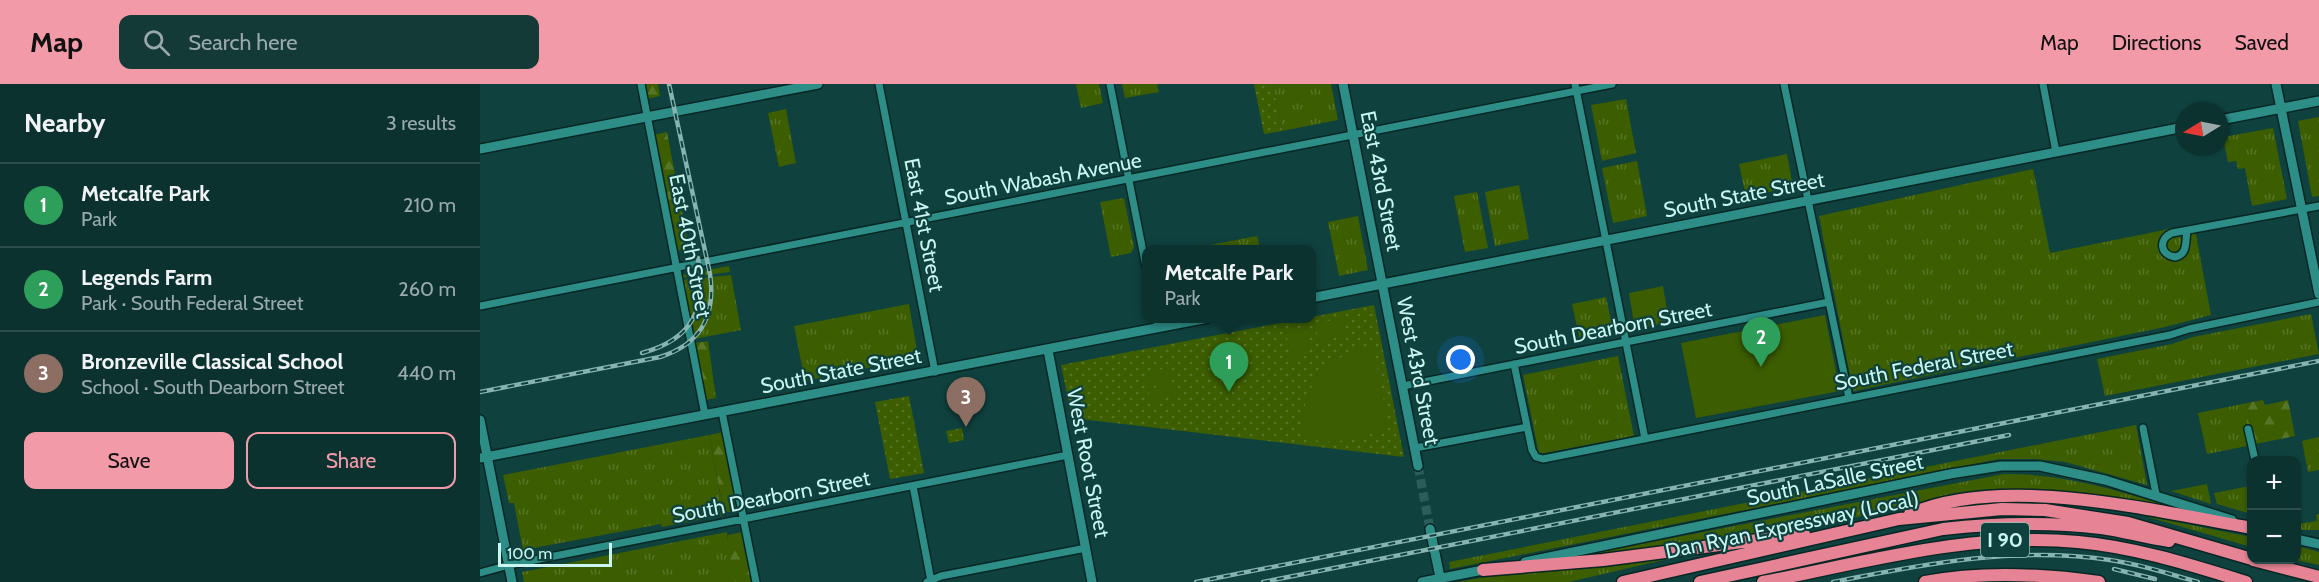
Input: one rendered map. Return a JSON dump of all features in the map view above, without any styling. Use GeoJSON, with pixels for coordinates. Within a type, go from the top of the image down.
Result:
{"type":"FeatureCollection","features":[{"type":"Feature","properties":{"kind":"highway"},"geometry":{"type":"LineString","coordinates":[[1899,519],[1932,505],[1985,497],[2031,495],[2093,501],[2247,526]]}},
{"type":"Feature","properties":{"kind":"highway","name":"Dan Ryan Expressway (Local)"},"geometry":{"type":"LineString","coordinates":[[1623,582],[1899,519],[2002,509],[2045,510],[2128,523],[2247,558]]}},
{"type":"Feature","properties":{"kind":"highway"},"geometry":{"type":"LineString","coordinates":[[1700,582],[1943,530],[1983,524],[2069,525],[2104,528],[2148,538],[2215,548]]}},
{"type":"Feature","properties":{"kind":"highway"},"geometry":{"type":"LineString","coordinates":[[1483,570],[1603,560],[1798,534],[1829,534]]}},
{"type":"Feature","properties":{"kind":"highway","name":"I 90"},"geometry":{"type":"LineString","coordinates":[[1762,582],[1965,543],[2040,540],[2112,547],[2157,556],[2246,582]]}},
{"type":"Feature","properties":{"kind":"highway","name":"Dan Ryan Expressway (Local)"},"geometry":{"type":"LineString","coordinates":[[2271,564],[2319,577]]}},
{"type":"Feature","properties":{"kind":"highway","name":"I 90"},"geometry":{"type":"LineString","coordinates":[[1925,582],[1976,576],[2016,575],[2099,582]]}},
{"type":"Feature","properties":{"kind":"main road"},"geometry":{"type":"LineString","coordinates":[[480,148],[818,84]]}},
{"type":"Feature","properties":{"kind":"main road","name":"East 43rd Street"},"geometry":{"type":"LineString","coordinates":[[1343,84],[1383,284]]}},
{"type":"Feature","properties":{"kind":"main road"},"geometry":{"type":"LineString","coordinates":[[2276,84],[2319,294]]}},
{"type":"Feature","properties":{"kind":"main road"},"geometry":{"type":"LineString","coordinates":[[2229,118],[2319,100]]}},
{"type":"Feature","properties":{"kind":"main road","name":"South State Street"},"geometry":{"type":"LineString","coordinates":[[1316,297],[2175,129]]}},
{"type":"Feature","properties":{"kind":"main road","name":"West 43rd Street"},"geometry":{"type":"LineString","coordinates":[[1383,284],[1418,466]]}},
{"type":"Feature","properties":{"kind":"main road","name":"South State Street"},"geometry":{"type":"LineString","coordinates":[[484,458],[1048,350],[1157,323]]}},
{"type":"Feature","properties":{"kind":"main road","name":"West Root Street"},"geometry":{"type":"LineString","coordinates":[[1048,350],[1092,582]]}},
{"type":"Feature","properties":{"kind":"main road"},"geometry":{"type":"LineString","coordinates":[[480,420],[484,458],[512,582]]}},
{"type":"Feature","properties":{"kind":"main road","name":"South LaSalle Street"},"geometry":{"type":"LineString","coordinates":[[1422,582],[1441,580],[1950,474],[2001,466],[2040,466],[2105,480],[2156,494],[2247,525]]}},
{"type":"Feature","properties":{"kind":"main road"},"geometry":{"type":"LineString","coordinates":[[1430,529],[1441,580]]}},
{"type":"Feature","properties":{"kind":"main road"},"geometry":{"type":"LineString","coordinates":[[2301,540],[2319,536]]}},
{"type":"Feature","properties":{"kind":"main road"},"geometry":{"type":"LineString","coordinates":[[2301,540],[2319,544]]}},
{"type":"Feature","properties":{"kind":"street","name":"East 40th Street"},"geometry":{"type":"LineString","coordinates":[[641,84],[705,415]]}},
{"type":"Feature","properties":{"kind":"street","name":"East 41st Street"},"geometry":{"type":"LineString","coordinates":[[879,84],[935,372]]}},
{"type":"Feature","properties":{"kind":"street"},"geometry":{"type":"LineString","coordinates":[[1110,84],[1142,246]]}},
{"type":"Feature","properties":{"kind":"street","name":"South Wabash Avenue"},"geometry":{"type":"LineString","coordinates":[[480,306],[1353,135],[1576,87],[1612,84]]}},
{"type":"Feature","properties":{"kind":"street"},"geometry":{"type":"LineString","coordinates":[[1784,84],[1849,398]]}},
{"type":"Feature","properties":{"kind":"street"},"geometry":{"type":"LineString","coordinates":[[2043,84],[2056,152]]}},
{"type":"Feature","properties":{"kind":"street"},"geometry":{"type":"LineString","coordinates":[[1576,87],[1645,438]]}},
{"type":"Feature","properties":{"kind":"street"},"geometry":{"type":"LineString","coordinates":[[2187,231],[2183,253],[2175,257],[2167,255],[2162,247],[2166,236],[2187,231],[2319,206]]}},
{"type":"Feature","properties":{"kind":"street","name":"South Dearborn Street"},"geometry":{"type":"LineString","coordinates":[[1403,386],[1829,302]]}},
{"type":"Feature","properties":{"kind":"street","name":"South Federal Street"},"geometry":{"type":"LineString","coordinates":[[1527,427],[1532,450],[1536,457],[1542,459],[2170,335],[2319,302]]}},
{"type":"Feature","properties":{"kind":"street"},"geometry":{"type":"LineString","coordinates":[[1415,448],[1527,427],[1514,364]]}},
{"type":"Feature","properties":{"kind":"street"},"geometry":{"type":"LineString","coordinates":[[722,412],[756,582]]}},
{"type":"Feature","properties":{"kind":"street"},"geometry":{"type":"LineString","coordinates":[[2143,428],[2156,494]]}},
{"type":"Feature","properties":{"kind":"street"},"geometry":{"type":"LineString","coordinates":[[2248,429],[2254,456]]}},
{"type":"Feature","properties":{"kind":"street","name":"South Dearborn Street"},"geometry":{"type":"LineString","coordinates":[[480,573],[509,565],[1068,455]]}},
{"type":"Feature","properties":{"kind":"street"},"geometry":{"type":"LineString","coordinates":[[913,486],[929,581],[941,576],[1086,548]]}},
{"type":"Feature","properties":{"kind":"green space"},"geometry":{"type":"Polygon","coordinates":[[[644,84],[658,84],[660,96],[647,99],[644,84]]]}},
{"type":"Feature","properties":{"kind":"green space"},"geometry":{"type":"Polygon","coordinates":[[[1076,84],[1099,84],[1103,103],[1081,108],[1076,84]]]}},
{"type":"Feature","properties":{"kind":"green space"},"geometry":{"type":"Polygon","coordinates":[[[1122,84],[1157,84],[1159,92],[1125,98],[1122,84]]]}},
{"type":"Feature","properties":{"kind":"green space"},"geometry":{"type":"Polygon","coordinates":[[[1254,84],[1273,84],[1282,131],[1264,134],[1254,84]]]}},
{"type":"Feature","properties":{"kind":"green space"},"geometry":{"type":"Polygon","coordinates":[[[1273,84],[1331,84],[1338,120],[1282,131],[1273,84]]]}},
{"type":"Feature","properties":{"kind":"green space"},"geometry":{"type":"Polygon","coordinates":[[[1626,99],[1636,153],[1602,161],[1591,105],[1626,99]]]}},
{"type":"Feature","properties":{"kind":"green space"},"geometry":{"type":"Polygon","coordinates":[[[786,109],[796,163],[779,167],[768,113],[786,109]]]}},
{"type":"Feature","properties":{"kind":"green space"},"geometry":{"type":"Polygon","coordinates":[[[2319,117],[2319,196],[2312,197],[2298,121],[2319,117]]]}},
{"type":"Feature","properties":{"kind":"green space"},"geometry":{"type":"Polygon","coordinates":[[[2273,128],[2287,199],[2252,206],[2245,168],[2238,169],[2236,161],[2228,162],[2229,136],[2273,128]]]}},
{"type":"Feature","properties":{"kind":"green space"},"geometry":{"type":"Polygon","coordinates":[[[667,132],[689,248],[676,251],[653,135],[667,132]]]}},
{"type":"Feature","properties":{"kind":"green space"},"geometry":{"type":"Polygon","coordinates":[[[1787,154],[1793,187],[1746,197],[1739,164],[1787,154]]]}},
{"type":"Feature","properties":{"kind":"green space"},"geometry":{"type":"Polygon","coordinates":[[[1637,161],[1647,216],[1613,223],[1602,168],[1637,161]]]}},
{"type":"Feature","properties":{"kind":"green space"},"geometry":{"type":"Polygon","coordinates":[[[2033,169],[2050,253],[2194,224],[2211,315],[2165,327],[1853,391],[1819,216],[2033,169]]]}},
{"type":"Feature","properties":{"kind":"green space"},"geometry":{"type":"Polygon","coordinates":[[[1519,185],[1529,239],[1495,246],[1485,192],[1519,185]]]}},
{"type":"Feature","properties":{"kind":"green space"},"geometry":{"type":"Polygon","coordinates":[[[1477,192],[1488,248],[1465,252],[1454,196],[1477,192]]]}},
{"type":"Feature","properties":{"kind":"green space"},"geometry":{"type":"Polygon","coordinates":[[[1124,198],[1134,247],[1131,253],[1111,257],[1100,202],[1124,198]]]}},
{"type":"Feature","properties":{"kind":"green space"},"geometry":{"type":"Polygon","coordinates":[[[1358,216],[1368,270],[1339,276],[1328,222],[1358,216]]]}},
{"type":"Feature","properties":{"kind":"green space"},"geometry":{"type":"Polygon","coordinates":[[[1257,236],[1259,245],[1210,245],[1257,236]]]}},
{"type":"Feature","properties":{"kind":"green space"},"geometry":{"type":"Polygon","coordinates":[[[729,266],[730,272],[682,278],[683,275],[729,266]]]}},
{"type":"Feature","properties":{"kind":"green space"},"geometry":{"type":"Polygon","coordinates":[[[731,275],[741,330],[694,339],[682,280],[731,275]]]}},
{"type":"Feature","properties":{"kind":"green space"},"geometry":{"type":"Polygon","coordinates":[[[1663,286],[1669,322],[1635,329],[1629,293],[1663,286]]]}},
{"type":"Feature","properties":{"kind":"green space"},"geometry":{"type":"Polygon","coordinates":[[[1606,297],[1614,334],[1580,341],[1572,304],[1606,297]]]}},
{"type":"Feature","properties":{"kind":"green space"},"geometry":{"type":"Polygon","coordinates":[[[909,304],[918,357],[805,381],[794,326],[909,304]]]}},
{"type":"Feature","properties":{"kind":"green space"},"geometry":{"type":"Polygon","coordinates":[[[1374,305],[1404,457],[1072,418],[1061,365],[1280,323],[1316,323],[1316,316],[1374,305]]]}},
{"type":"Feature","properties":{"kind":"green space"},"geometry":{"type":"Polygon","coordinates":[[[2311,314],[2319,354],[2105,396],[2097,359],[2311,314]]]}},
{"type":"Feature","properties":{"kind":"green space"},"geometry":{"type":"Polygon","coordinates":[[[1825,315],[1840,391],[1696,418],[1681,343],[1825,315]]]}},
{"type":"Feature","properties":{"kind":"green space"},"geometry":{"type":"Polygon","coordinates":[[[1342,318],[1345,336],[1319,341],[1315,324],[1342,318]]]}},
{"type":"Feature","properties":{"kind":"green space"},"geometry":{"type":"Polygon","coordinates":[[[1305,329],[1310,355],[1291,359],[1286,332],[1305,329]]]}},
{"type":"Feature","properties":{"kind":"green space"},"geometry":{"type":"Polygon","coordinates":[[[708,341],[716,398],[705,400],[695,343],[708,341]]]}},
{"type":"Feature","properties":{"kind":"green space"},"geometry":{"type":"Polygon","coordinates":[[[1373,346],[1389,427],[1386,431],[1334,442],[1302,439],[1306,404],[1318,377],[1340,358],[1373,346]]]}},
{"type":"Feature","properties":{"kind":"green space"},"geometry":{"type":"Polygon","coordinates":[[[1618,356],[1634,436],[1539,454],[1523,375],[1618,356]]]}},
{"type":"Feature","properties":{"kind":"green space"},"geometry":{"type":"Polygon","coordinates":[[[1171,367],[1174,380],[1147,385],[1145,373],[1171,367]]]}},
{"type":"Feature","properties":{"kind":"green space"},"geometry":{"type":"Polygon","coordinates":[[[1174,384],[1177,396],[1150,401],[1148,389],[1174,384]]]}},
{"type":"Feature","properties":{"kind":"green space"},"geometry":{"type":"Polygon","coordinates":[[[909,396],[924,473],[890,479],[875,402],[909,396]]]}},
{"type":"Feature","properties":{"kind":"green space"},"geometry":{"type":"Polygon","coordinates":[[[2263,400],[2265,405],[2288,400],[2295,436],[2255,444],[2247,403],[2263,400]]]}},
{"type":"Feature","properties":{"kind":"green space"},"geometry":{"type":"Polygon","coordinates":[[[2247,403],[2251,424],[2243,426],[2247,446],[2207,454],[2198,413],[2247,403]]]}},
{"type":"Feature","properties":{"kind":"green space"},"geometry":{"type":"Polygon","coordinates":[[[2136,425],[2147,485],[2065,462],[1999,459],[1450,569],[1449,562],[2136,425]]]}},
{"type":"Feature","properties":{"kind":"green space"},"geometry":{"type":"Polygon","coordinates":[[[962,428],[964,440],[949,443],[946,431],[962,428]]]}},
{"type":"Feature","properties":{"kind":"green space"},"geometry":{"type":"Polygon","coordinates":[[[723,432],[738,510],[724,513],[709,435],[723,432]]]}},
{"type":"Feature","properties":{"kind":"green space"},"geometry":{"type":"Polygon","coordinates":[[[709,435],[724,515],[662,527],[661,524],[523,550],[514,503],[509,503],[503,475],[709,435]]]}},
{"type":"Feature","properties":{"kind":"green space"},"geometry":{"type":"Polygon","coordinates":[[[2319,437],[2319,470],[2308,472],[2302,441],[2319,437]]]}},
{"type":"Feature","properties":{"kind":"green space"},"geometry":{"type":"Polygon","coordinates":[[[2004,474],[2054,477],[2104,487],[2200,515],[2098,496],[2055,491],[1972,493],[1809,527],[1604,555],[1573,557],[2004,474]]]}},
{"type":"Feature","properties":{"kind":"green space"},"geometry":{"type":"Polygon","coordinates":[[[2207,484],[2211,504],[2171,491],[2207,484]]]}},
{"type":"Feature","properties":{"kind":"green space"},"geometry":{"type":"Polygon","coordinates":[[[2247,487],[2247,513],[2217,504],[2214,493],[2247,487]]]}},
{"type":"Feature","properties":{"kind":"green space"},"geometry":{"type":"Polygon","coordinates":[[[2137,514],[2247,536],[2247,546],[2137,514]]]}},
{"type":"Feature","properties":{"kind":"green space"},"geometry":{"type":"Polygon","coordinates":[[[2319,514],[2319,530],[2301,530],[2301,523],[2317,521],[2316,515],[2319,514]]]}},
{"type":"Feature","properties":{"kind":"green space"},"geometry":{"type":"Polygon","coordinates":[[[727,532],[729,550],[726,582],[524,582],[522,572],[727,532]]]}},
{"type":"Feature","properties":{"kind":"green space"},"geometry":{"type":"Polygon","coordinates":[[[742,532],[752,582],[726,582],[728,535],[742,532]]]}},
{"type":"Feature","properties":{"kind":"green space"},"geometry":{"type":"Polygon","coordinates":[[[2301,547],[2319,552],[2319,565],[2301,561],[2301,547]]]}},
{"type":"Feature","properties":{"kind":"green space"},"geometry":{"type":"Polygon","coordinates":[[[1689,554],[1569,582],[1458,582],[1486,577],[1689,554]]]}},
{"type":"Feature","properties":{"kind":"tunnel"},"geometry":{"type":"LineString","coordinates":[[1418,466],[1430,529]]}},
{"type":"Feature","properties":{"kind":"railway"},"geometry":{"type":"LineString","coordinates":[[480,392],[660,357],[686,344],[703,326],[710,303],[710,274],[669,84]]}},
{"type":"Feature","properties":{"kind":"railway"},"geometry":{"type":"LineString","coordinates":[[642,353],[674,339],[685,330],[692,319],[698,307],[700,292],[698,258]]}},
{"type":"Feature","properties":{"kind":"railway"},"geometry":{"type":"LineString","coordinates":[[1196,582],[2319,361]]}},
{"type":"Feature","properties":{"kind":"railway"},"geometry":{"type":"LineString","coordinates":[[1263,582],[2009,435]]}},
{"type":"Feature","properties":{"kind":"railway"},"geometry":{"type":"LineString","coordinates":[[1833,582],[1936,563],[2040,555],[2075,556],[2121,562],[2198,582]]}},
{"type":"Feature","properties":{"kind":"railway"},"geometry":{"type":"LineString","coordinates":[[2114,569],[2155,579]]}},
{"type":"Feature","properties":{"kind":"place","name":"Legends Farm"},"geometry":{"type":"Point","coordinates":[1761,367]}},
{"type":"Feature","properties":{"kind":"place","name":"Metcalfe Park"},"geometry":{"type":"Point","coordinates":[1229,392]}},
{"type":"Feature","properties":{"kind":"place","name":"Bronzeville Classical School"},"geometry":{"type":"Point","coordinates":[966,427]}}]}
